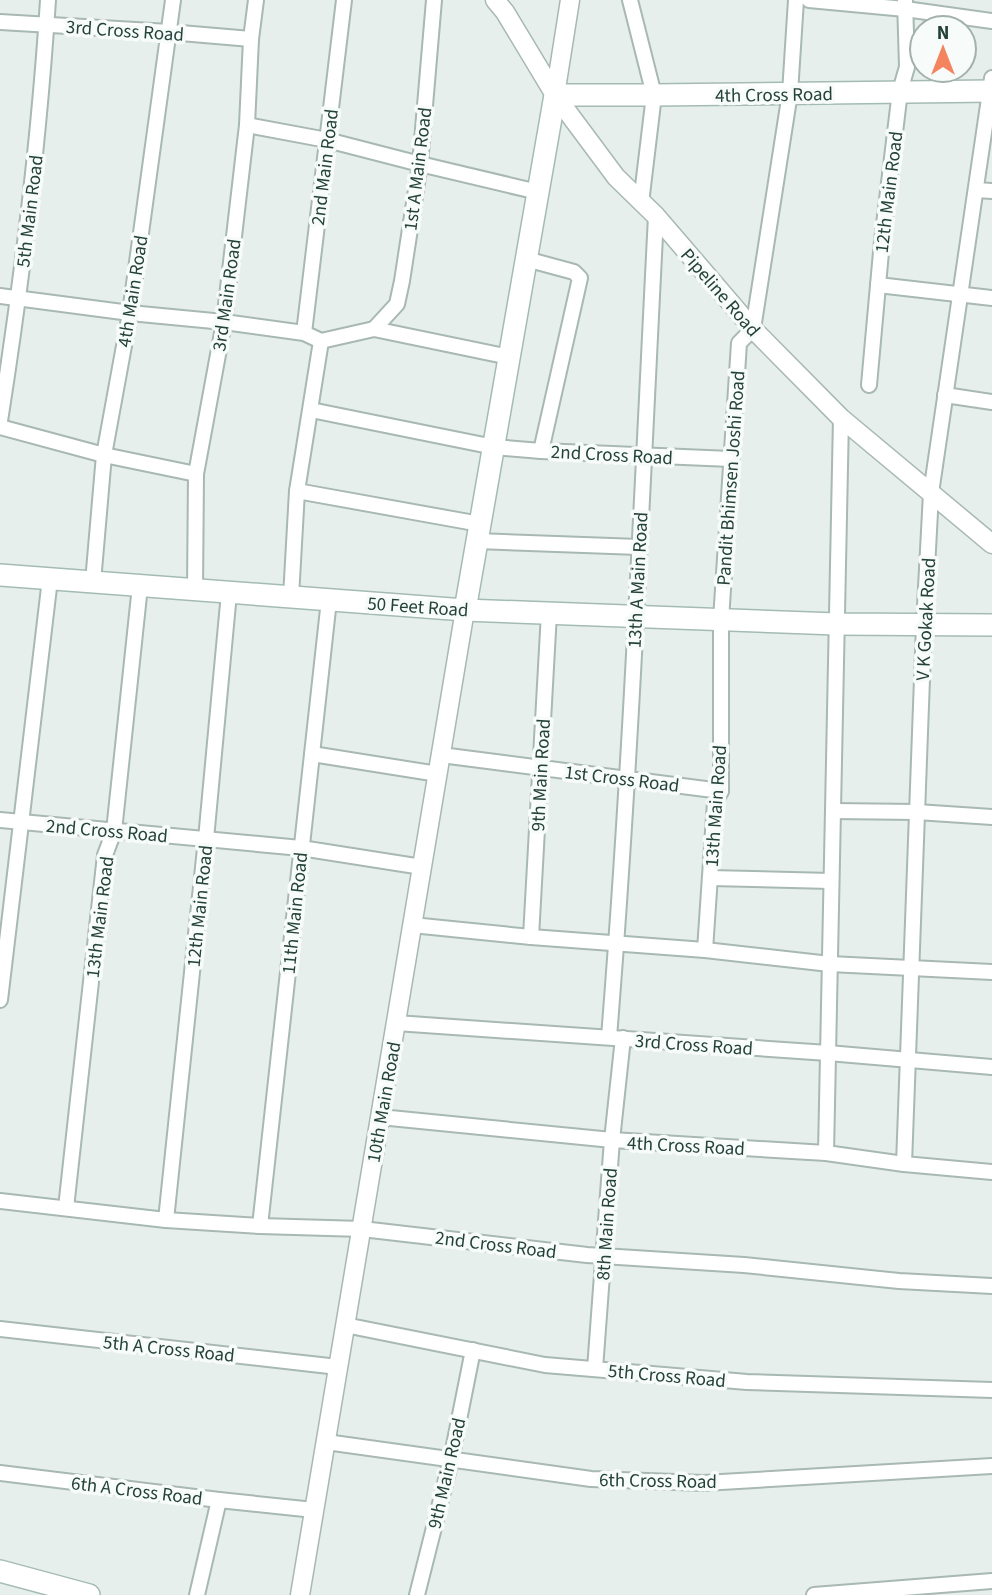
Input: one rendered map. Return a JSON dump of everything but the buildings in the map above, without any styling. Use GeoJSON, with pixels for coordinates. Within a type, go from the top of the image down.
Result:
{"type":"FeatureCollection","features":[{"type":"Feature","properties":{"kind":"main road","name":"4th Cross Road"},"geometry":{"type":"LineString","coordinates":[[555,94],[790,93],[991,87]]}},
{"type":"Feature","properties":{"kind":"main road"},"geometry":{"type":"LineString","coordinates":[[465,610],[555,94]]}},
{"type":"Feature","properties":{"kind":"main road","name":"50 Feet Road"},"geometry":{"type":"LineString","coordinates":[[0,575],[465,610],[836,625],[992,625]]}},
{"type":"Feature","properties":{"kind":"main road"},"geometry":{"type":"LineString","coordinates":[[0,1572],[89,1595]]}},
{"type":"Feature","properties":{"kind":"street","name":"5th Main Road"},"geometry":{"type":"LineString","coordinates":[[0,421],[19,299],[39,128],[48,0]]}},
{"type":"Feature","properties":{"kind":"street","name":"4th Main Road"},"geometry":{"type":"LineString","coordinates":[[93,582],[104,455],[130,313],[173,0]]}},
{"type":"Feature","properties":{"kind":"street","name":"3rd Main Road"},"geometry":{"type":"LineString","coordinates":[[195,590],[196,474],[224,322],[247,125],[251,39],[256,0]]}},
{"type":"Feature","properties":{"kind":"street","name":"2nd Main Road"},"geometry":{"type":"LineString","coordinates":[[304,333],[344,0]]}},
{"type":"Feature","properties":{"kind":"street","name":"1st A Main Road"},"geometry":{"type":"LineString","coordinates":[[374,329],[397,304],[420,164],[434,0]]}},
{"type":"Feature","properties":{"kind":"street"},"geometry":{"type":"LineString","coordinates":[[555,94],[570,0]]}},
{"type":"Feature","properties":{"kind":"street"},"geometry":{"type":"LineString","coordinates":[[630,0],[654,95],[641,203]]}},
{"type":"Feature","properties":{"kind":"street","name":"Pandit Bhimsen Joshi Road"},"geometry":{"type":"LineString","coordinates":[[721,620],[739,343],[753,329],[790,93],[796,0]]}},
{"type":"Feature","properties":{"kind":"street"},"geometry":{"type":"LineString","coordinates":[[808,0],[905,5],[992,21]]}},
{"type":"Feature","properties":{"kind":"street","name":"Pipeline Road"},"geometry":{"type":"LineString","coordinates":[[501,4],[555,94],[616,177],[656,216],[753,329],[841,418],[992,544]]}},
{"type":"Feature","properties":{"kind":"street","name":"12th Main Road"},"geometry":{"type":"LineString","coordinates":[[869,385],[900,91],[907,67],[905,5]]}},
{"type":"Feature","properties":{"kind":"street","name":"3rd Cross Road"},"geometry":{"type":"LineString","coordinates":[[0,22],[251,39]]}},
{"type":"Feature","properties":{"kind":"street","name":"V K Gokak Road"},"geometry":{"type":"LineString","coordinates":[[904,1164],[931,493],[991,87]]}},
{"type":"Feature","properties":{"kind":"street"},"geometry":{"type":"LineString","coordinates":[[247,125],[327,140],[538,192]]}},
{"type":"Feature","properties":{"kind":"street"},"geometry":{"type":"LineString","coordinates":[[976,190],[992,191]]}},
{"type":"Feature","properties":{"kind":"street","name":"13th A Main Road"},"geometry":{"type":"LineString","coordinates":[[617,944],[656,216]]}},
{"type":"Feature","properties":{"kind":"street"},"geometry":{"type":"LineString","coordinates":[[527,259],[574,272],[580,278],[541,451]]}},
{"type":"Feature","properties":{"kind":"street"},"geometry":{"type":"LineString","coordinates":[[878,285],[992,298]]}},
{"type":"Feature","properties":{"kind":"street"},"geometry":{"type":"LineString","coordinates":[[0,296],[304,333],[321,341],[374,329],[509,357]]}},
{"type":"Feature","properties":{"kind":"street"},"geometry":{"type":"LineString","coordinates":[[291,597],[297,491],[321,341]]}},
{"type":"Feature","properties":{"kind":"street"},"geometry":{"type":"LineString","coordinates":[[945,395],[992,402]]}},
{"type":"Feature","properties":{"kind":"street","name":"2nd Cross Road"},"geometry":{"type":"LineString","coordinates":[[311,410],[494,447],[731,459]]}},
{"type":"Feature","properties":{"kind":"street"},"geometry":{"type":"LineString","coordinates":[[826,1153],[841,418]]}},
{"type":"Feature","properties":{"kind":"street"},"geometry":{"type":"LineString","coordinates":[[0,427],[104,455],[196,474]]}},
{"type":"Feature","properties":{"kind":"street"},"geometry":{"type":"LineString","coordinates":[[297,491],[478,533],[639,547]]}},
{"type":"Feature","properties":{"kind":"street"},"geometry":{"type":"LineString","coordinates":[[0,1000],[50,579]]}},
{"type":"Feature","properties":{"kind":"street","name":"13th Main Road"},"geometry":{"type":"LineString","coordinates":[[66,1208],[104,855],[114,831],[139,586]]}},
{"type":"Feature","properties":{"kind":"street","name":"12th Main Road"},"geometry":{"type":"LineString","coordinates":[[166,1220],[229,593]]}},
{"type":"Feature","properties":{"kind":"street","name":"11th Main Road"},"geometry":{"type":"LineString","coordinates":[[260,1226],[329,600]]}},
{"type":"Feature","properties":{"kind":"street","name":"10th Main Road"},"geometry":{"type":"LineString","coordinates":[[300,1595],[465,610]]}},
{"type":"Feature","properties":{"kind":"street","name":"9th Main Road"},"geometry":{"type":"LineString","coordinates":[[531,937],[549,613]]}},
{"type":"Feature","properties":{"kind":"street","name":"13th Main Road"},"geometry":{"type":"LineString","coordinates":[[705,950],[715,802],[720,791],[721,620]]}},
{"type":"Feature","properties":{"kind":"street"},"geometry":{"type":"LineString","coordinates":[[312,754],[438,774]]}},
{"type":"Feature","properties":{"kind":"street","name":"1st Cross Road"},"geometry":{"type":"LineString","coordinates":[[441,755],[720,791]]}},
{"type":"Feature","properties":{"kind":"street"},"geometry":{"type":"LineString","coordinates":[[833,811],[917,812],[992,817]]}},
{"type":"Feature","properties":{"kind":"street","name":"2nd Cross Road"},"geometry":{"type":"LineString","coordinates":[[0,820],[301,848],[422,867]]}},
{"type":"Feature","properties":{"kind":"street"},"geometry":{"type":"LineString","coordinates":[[710,878],[831,881]]}},
{"type":"Feature","properties":{"kind":"street"},"geometry":{"type":"LineString","coordinates":[[412,925],[705,950],[830,964],[992,972]]}},
{"type":"Feature","properties":{"kind":"street","name":"8th Main Road"},"geometry":{"type":"LineString","coordinates":[[595,1369],[612,1140],[617,944]]}},
{"type":"Feature","properties":{"kind":"street","name":"3rd Cross Road"},"geometry":{"type":"LineString","coordinates":[[396,1023],[992,1067]]}},
{"type":"Feature","properties":{"kind":"street","name":"4th Cross Road"},"geometry":{"type":"LineString","coordinates":[[380,1117],[612,1140],[826,1153],[992,1172]]}},
{"type":"Feature","properties":{"kind":"street","name":"2nd Cross Road"},"geometry":{"type":"LineString","coordinates":[[0,1201],[166,1220],[260,1226],[362,1228],[587,1255],[744,1265],[899,1281],[992,1286]]}},
{"type":"Feature","properties":{"kind":"street","name":"5th Cross Road"},"geometry":{"type":"LineString","coordinates":[[345,1325],[545,1364],[747,1382],[992,1390]]}},
{"type":"Feature","properties":{"kind":"street","name":"5th A Cross Road"},"geometry":{"type":"LineString","coordinates":[[0,1329],[338,1367]]}},
{"type":"Feature","properties":{"kind":"street","name":"9th Main Road"},"geometry":{"type":"LineString","coordinates":[[417,1595],[451,1460],[472,1350]]}},
{"type":"Feature","properties":{"kind":"street","name":"6th Cross Road"},"geometry":{"type":"LineString","coordinates":[[326,1442],[590,1479],[704,1483],[992,1466]]}},
{"type":"Feature","properties":{"kind":"street","name":"6th A Cross Road"},"geometry":{"type":"LineString","coordinates":[[0,1473],[219,1500],[197,1595]]}},
{"type":"Feature","properties":{"kind":"street"},"geometry":{"type":"LineString","coordinates":[[219,1500],[314,1510]]}},
{"type":"Feature","properties":{"kind":"street"},"geometry":{"type":"LineString","coordinates":[[814,1595],[992,1581]]}}]}
